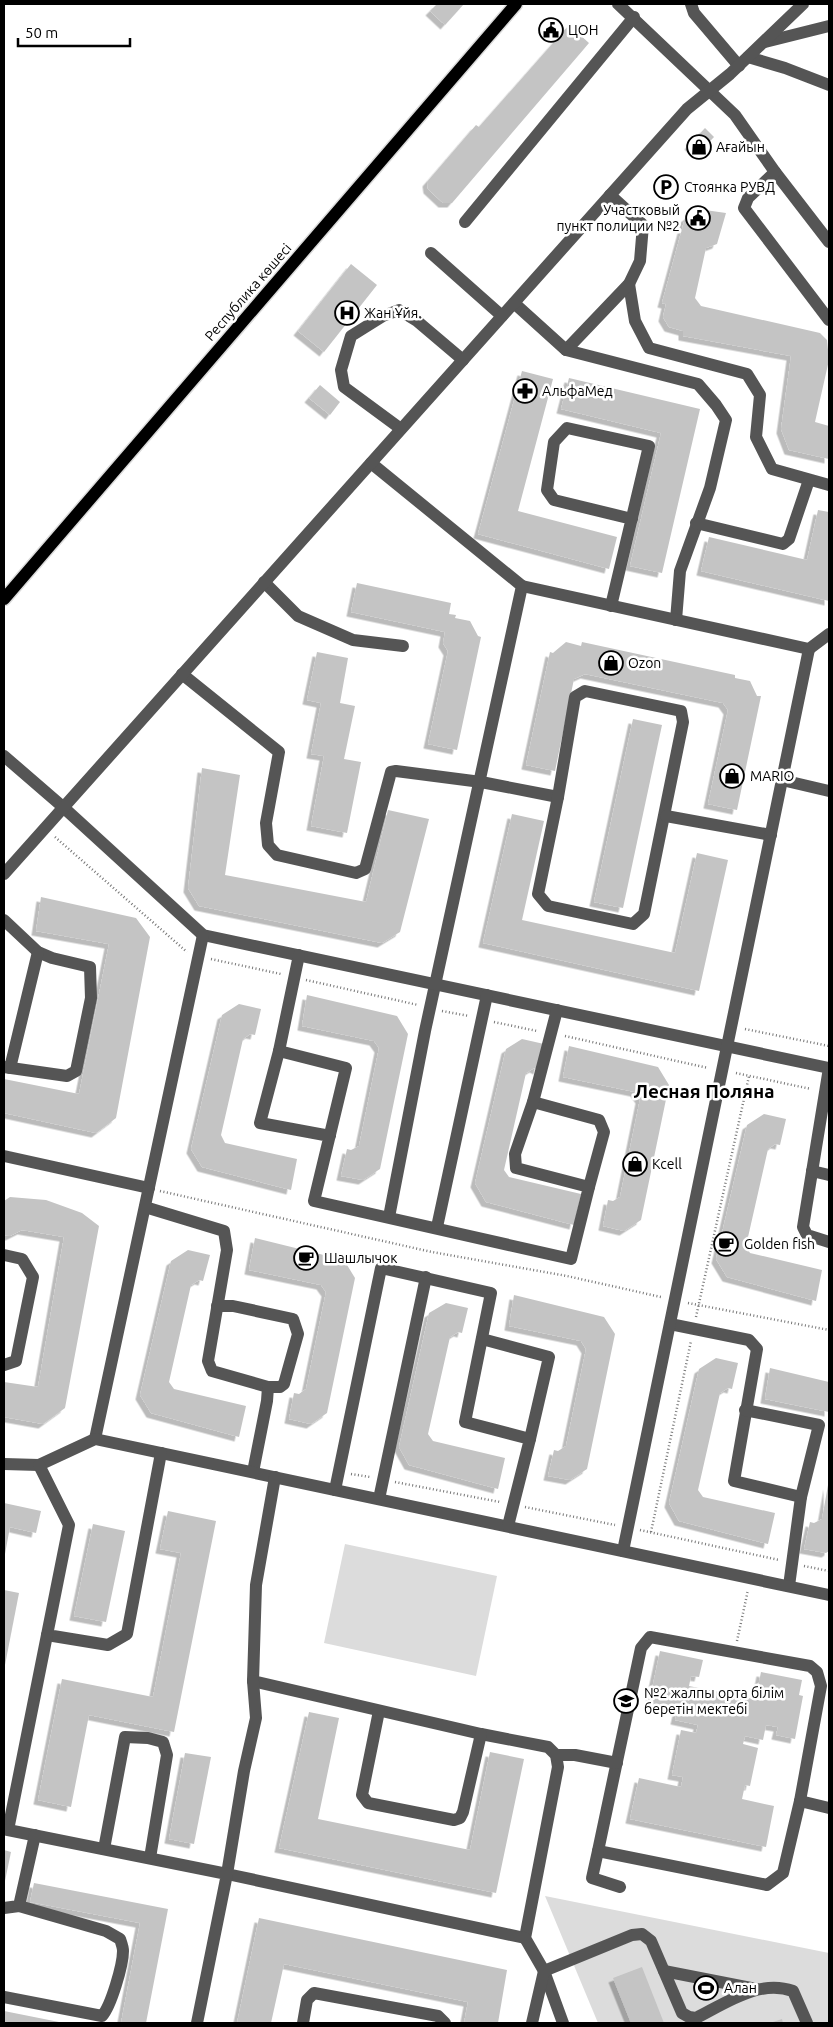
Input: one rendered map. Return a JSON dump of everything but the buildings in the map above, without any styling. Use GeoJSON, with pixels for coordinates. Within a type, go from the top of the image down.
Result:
{"type":"FeatureCollection","features":[{"type":"Feature","properties":{"kind":"main road","name":"Республика көшесі"},"geometry":{"type":"LineString","coordinates":[[4,599],[516,4]]}},
{"type":"Feature","properties":{"kind":"street"},"geometry":{"type":"LineString","coordinates":[[618,4],[634,17],[735,115],[775,172],[829,242]]}},
{"type":"Feature","properties":{"kind":"street"},"geometry":{"type":"LineString","coordinates":[[691,4],[694,13],[743,61],[785,68],[829,86]]}},
{"type":"Feature","properties":{"kind":"street"},"geometry":{"type":"LineString","coordinates":[[4,874],[687,109],[743,61],[803,4]]}},
{"type":"Feature","properties":{"kind":"street"},"geometry":{"type":"LineString","coordinates":[[465,222],[634,17]]}},
{"type":"Feature","properties":{"kind":"street"},"geometry":{"type":"LineString","coordinates":[[763,42],[829,26]]}},
{"type":"Feature","properties":{"kind":"street"},"geometry":{"type":"LineString","coordinates":[[775,172],[748,198],[744,208],[829,320]]}},
{"type":"Feature","properties":{"kind":"street"},"geometry":{"type":"LineString","coordinates":[[566,350],[629,284],[640,260],[644,225],[610,195]]}},
{"type":"Feature","properties":{"kind":"street"},"geometry":{"type":"LineString","coordinates":[[432,253],[502,316]]}},
{"type":"Feature","properties":{"kind":"street"},"geometry":{"type":"LineString","coordinates":[[629,284],[634,321],[649,348],[746,374],[760,395],[756,437],[772,469],[829,485]]}},
{"type":"Feature","properties":{"kind":"street"},"geometry":{"type":"LineString","coordinates":[[514,303],[566,350],[698,384],[716,404],[726,420],[710,488],[680,571],[676,620]]}},
{"type":"Feature","properties":{"kind":"street"},"geometry":{"type":"LineString","coordinates":[[401,429],[344,387],[341,370],[352,336],[383,316],[399,310],[417,321],[463,360]]}},
{"type":"Feature","properties":{"kind":"street"},"geometry":{"type":"LineString","coordinates":[[611,606],[632,520],[649,446],[567,428],[554,442],[547,490],[554,500],[632,520]]}},
{"type":"Feature","properties":{"kind":"street"},"geometry":{"type":"LineString","coordinates":[[371,463],[522,586],[809,650]]}},
{"type":"Feature","properties":{"kind":"street"},"geometry":{"type":"LineString","coordinates":[[696,523],[783,544],[789,539],[808,480]]}},
{"type":"Feature","properties":{"kind":"street"},"geometry":{"type":"LineString","coordinates":[[264,582],[298,616],[353,640],[403,646]]}},
{"type":"Feature","properties":{"kind":"street"},"geometry":{"type":"LineString","coordinates":[[389,1217],[436,984],[522,586]]}},
{"type":"Feature","properties":{"kind":"street"},"geometry":{"type":"LineString","coordinates":[[623,1551],[809,650],[829,634]]}},
{"type":"Feature","properties":{"kind":"street"},"geometry":{"type":"LineString","coordinates":[[182,674],[280,752],[266,823],[268,845],[276,855],[356,873],[365,869],[391,772],[396,770],[480,782],[558,797]]}},
{"type":"Feature","properties":{"kind":"street"},"geometry":{"type":"LineString","coordinates":[[585,691],[681,711],[683,722],[666,816],[644,914],[633,924],[548,906],[538,894],[558,797],[575,697],[585,691]]}},
{"type":"Feature","properties":{"kind":"street"},"geometry":{"type":"LineString","coordinates":[[4,756],[63,807],[203,935],[829,1068],[802,1227],[807,1236],[829,1242]]}},
{"type":"Feature","properties":{"kind":"street"},"geometry":{"type":"LineString","coordinates":[[782,780],[829,791]]}},
{"type":"Feature","properties":{"kind":"street"},"geometry":{"type":"LineString","coordinates":[[666,816],[771,835]]}},
{"type":"Feature","properties":{"kind":"street"},"geometry":{"type":"LineString","coordinates":[[4,920],[38,952],[52,958],[90,967],[91,998],[76,1070],[67,1076],[7,1068],[38,952]]}},
{"type":"Feature","properties":{"kind":"street"},"geometry":{"type":"LineString","coordinates":[[96,1439],[203,935]]}},
{"type":"Feature","properties":{"kind":"street"},"geometry":{"type":"LineString","coordinates":[[299,956],[260,1123],[330,1136]]}},
{"type":"Feature","properties":{"kind":"street"},"geometry":{"type":"LineString","coordinates":[[437,1227],[487,995]]}},
{"type":"Feature","properties":{"kind":"street"},"geometry":{"type":"LineString","coordinates":[[557,1010],[533,1102],[515,1154],[516,1168],[589,1187]]}},
{"type":"Feature","properties":{"kind":"street"},"geometry":{"type":"LineString","coordinates":[[278,1051],[346,1068],[314,1202],[437,1227],[571,1259],[604,1132],[599,1120],[533,1102]]}},
{"type":"Feature","properties":{"kind":"street"},"geometry":{"type":"LineString","coordinates":[[4,1156],[149,1188]]}},
{"type":"Feature","properties":{"kind":"street"},"geometry":{"type":"LineString","coordinates":[[812,1171],[829,1175]]}},
{"type":"Feature","properties":{"kind":"street"},"geometry":{"type":"LineString","coordinates":[[145,1207],[224,1231],[227,1250],[217,1306],[208,1361],[212,1371],[268,1386],[280,1387],[284,1384],[298,1334],[293,1319],[233,1306],[217,1306]]}},
{"type":"Feature","properties":{"kind":"street"},"geometry":{"type":"LineString","coordinates":[[4,1255],[22,1259],[33,1277],[16,1361],[4,1365]]}},
{"type":"Feature","properties":{"kind":"street"},"geometry":{"type":"LineString","coordinates":[[335,1490],[381,1268],[491,1293],[465,1422],[530,1439]]}},
{"type":"Feature","properties":{"kind":"street"},"geometry":{"type":"LineString","coordinates":[[379,1499],[426,1277]]}},
{"type":"Feature","properties":{"kind":"street"},"geometry":{"type":"LineString","coordinates":[[670,1324],[749,1340],[757,1349],[734,1480],[801,1497]]}},
{"type":"Feature","properties":{"kind":"street"},"geometry":{"type":"LineString","coordinates":[[482,1339],[549,1357],[508,1526]]}},
{"type":"Feature","properties":{"kind":"street"},"geometry":{"type":"LineString","coordinates":[[253,1472],[267,1401],[268,1386]]}},
{"type":"Feature","properties":{"kind":"street"},"geometry":{"type":"LineString","coordinates":[[745,1410],[819,1425],[801,1497],[789,1586]]}},
{"type":"Feature","properties":{"kind":"street"},"geometry":{"type":"LineString","coordinates":[[4,1464],[39,1464],[96,1439],[829,1595]]}},
{"type":"Feature","properties":{"kind":"street"},"geometry":{"type":"LineString","coordinates":[[47,1635],[108,1645],[126,1634],[161,1452]]}},
{"type":"Feature","properties":{"kind":"street"},"geometry":{"type":"LineString","coordinates":[[39,1464],[69,1525],[6,1829],[525,1938]]}},
{"type":"Feature","properties":{"kind":"street"},"geometry":{"type":"LineString","coordinates":[[197,2023],[256,1718],[253,1681],[256,1585],[275,1477]]}},
{"type":"Feature","properties":{"kind":"street"},"geometry":{"type":"LineString","coordinates":[[598,1851],[767,1885],[783,1873],[800,1801],[821,1686],[817,1672],[810,1666],[650,1637],[640,1648],[592,1878],[620,1886]]}},
{"type":"Feature","properties":{"kind":"street"},"geometry":{"type":"LineString","coordinates":[[253,1681],[480,1734],[548,1747],[556,1755],[558,1767],[525,1938],[544,1971],[563,2023]]}},
{"type":"Feature","properties":{"kind":"street"},"geometry":{"type":"LineString","coordinates":[[379,1711],[362,1794],[368,1803],[454,1820],[460,1818],[463,1812],[480,1734]]}},
{"type":"Feature","properties":{"kind":"street"},"geometry":{"type":"LineString","coordinates":[[104,1849],[125,1737],[148,1738],[163,1742],[167,1755],[150,1858]]}},
{"type":"Feature","properties":{"kind":"street"},"geometry":{"type":"LineString","coordinates":[[556,1755],[575,1755],[617,1764]]}},
{"type":"Feature","properties":{"kind":"street"},"geometry":{"type":"LineString","coordinates":[[800,1801],[829,1808]]}},
{"type":"Feature","properties":{"kind":"street"},"geometry":{"type":"LineString","coordinates":[[19,1906],[35,1835]]}},
{"type":"Feature","properties":{"kind":"street"},"geometry":{"type":"LineString","coordinates":[[4,1908],[19,1906],[106,1931],[120,1939],[123,1951],[104,2023]]}},
{"type":"Feature","properties":{"kind":"street"},"geometry":{"type":"LineString","coordinates":[[544,1971],[632,1935],[642,1934],[651,1941],[682,2013],[690,2018],[696,2018],[756,1989]]}},
{"type":"Feature","properties":{"kind":"street"},"geometry":{"type":"LineString","coordinates":[[532,2023],[544,1971]]}},
{"type":"Feature","properties":{"kind":"street"},"geometry":{"type":"LineString","coordinates":[[664,1971],[756,1989],[782,1987],[793,1991],[807,2023]]}},
{"type":"Feature","properties":{"kind":"street"},"geometry":{"type":"LineString","coordinates":[[303,2023],[307,2000],[314,1992],[438,2016],[445,2023]]}},
{"type":"Feature","properties":{"kind":"street"},"geometry":{"type":"LineString","coordinates":[[4,1996],[102,2016],[108,2009]]}},
{"type":"Feature","properties":{"kind":"path"},"geometry":{"type":"LineString","coordinates":[[732,1026],[829,1046]]}},
{"type":"Feature","properties":{"kind":"path"},"geometry":{"type":"LineString","coordinates":[[651,1532],[748,1076]]}},
{"type":"Feature","properties":{"kind":"path"},"geometry":{"type":"LineString","coordinates":[[149,1188],[432,1252],[568,1276],[699,1305],[829,1330]]}},
{"type":"Feature","properties":{"kind":"path"},"geometry":{"type":"LineString","coordinates":[[339,1471],[628,1527],[829,1571]]}},
{"type":"Feature","properties":{"kind":"path"},"geometry":{"type":"LineString","coordinates":[[735,1652],[750,1578]]}},
{"type":"Feature","properties":{"kind":"shaded area"},"geometry":{"type":"Polygon","coordinates":[[[345,1544],[497,1576],[476,1676],[324,1643],[345,1544]]]}},
{"type":"Feature","properties":{"kind":"shaded area","name":"Алан"},"geometry":{"type":"Polygon","coordinates":[[[545,1896],[829,1953],[829,2023],[598,2023],[545,1896]]]}},
{"type":"Feature","properties":{"kind":"place","name":"ЦОН"},"geometry":{"type":"Point","coordinates":[551,30]}},
{"type":"Feature","properties":{"kind":"place","name":"Ағайын"},"geometry":{"type":"Point","coordinates":[699,147]}},
{"type":"Feature","properties":{"kind":"place","name":"Стоянка РУВД"},"geometry":{"type":"Point","coordinates":[666,187]}},
{"type":"Feature","properties":{"kind":"place","name":"Участковый пункт полиции №2"},"geometry":{"type":"Point","coordinates":[698,218]}},
{"type":"Feature","properties":{"kind":"place","name":"Жан Ұйя."},"geometry":{"type":"Point","coordinates":[347,313]}},
{"type":"Feature","properties":{"kind":"place","name":"АльфаМед"},"geometry":{"type":"Point","coordinates":[525,391]}},
{"type":"Feature","properties":{"kind":"place","name":"Ozon"},"geometry":{"type":"Point","coordinates":[611,663]}},
{"type":"Feature","properties":{"kind":"place","name":"MARIO"},"geometry":{"type":"Point","coordinates":[732,776]}},
{"type":"Feature","properties":{"kind":"place","name":"Kcell"},"geometry":{"type":"Point","coordinates":[635,1164]}},
{"type":"Feature","properties":{"kind":"place","name":"Golden fish"},"geometry":{"type":"Point","coordinates":[726,1244]}},
{"type":"Feature","properties":{"kind":"place","name":"Шашлычок"},"geometry":{"type":"Point","coordinates":[306,1258]}},
{"type":"Feature","properties":{"kind":"place","name":"№2 жалпы орта білім беретін мектебі"},"geometry":{"type":"Point","coordinates":[626,1701]}},
{"type":"Feature","properties":{"kind":"place","name":"Алан"},"geometry":{"type":"Point","coordinates":[706,1988]}},
{"type":"Feature","properties":{"kind":"district","name":"Лесная Поляна"},"geometry":{"type":"Point","coordinates":[704,1091]}}]}
